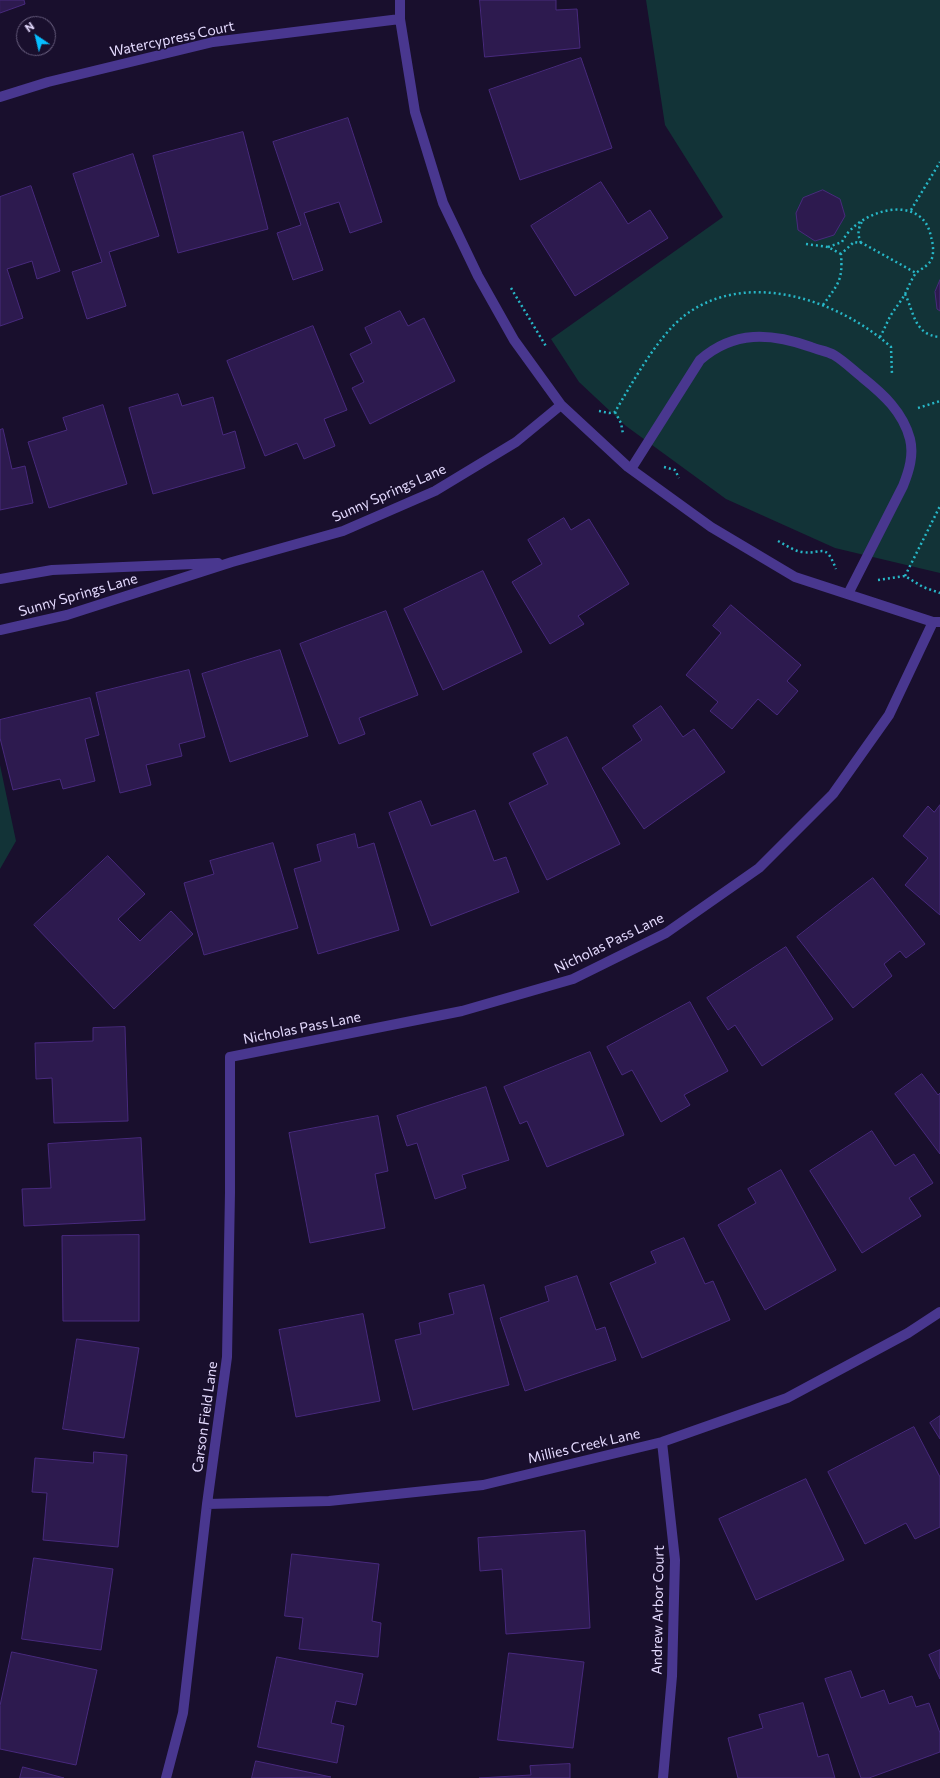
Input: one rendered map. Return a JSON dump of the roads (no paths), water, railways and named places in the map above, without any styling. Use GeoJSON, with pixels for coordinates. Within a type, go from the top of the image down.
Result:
{"type":"FeatureCollection","features":[{"type":"Feature","properties":{"kind":"street"},"geometry":{"type":"LineString","coordinates":[[400,0],[400,19],[415,112],[443,204],[478,276],[514,340],[561,405],[631,469],[711,528],[795,577],[936,622]]}},
{"type":"Feature","properties":{"kind":"street","name":"Watercypress Court"},"geometry":{"type":"LineString","coordinates":[[0,97],[48,82],[213,42],[400,19]]}},
{"type":"Feature","properties":{"kind":"street"},"geometry":{"type":"LineString","coordinates":[[631,469],[700,360],[711,351],[729,341],[749,337],[770,336],[796,341],[833,355],[879,390],[896,408],[910,439],[911,452],[910,468],[903,486],[848,594]]}},
{"type":"Feature","properties":{"kind":"street","name":"Sunny Springs Lane"},"geometry":{"type":"LineString","coordinates":[[0,630],[67,615],[232,562],[343,531],[435,491],[516,442],[561,405]]}},
{"type":"Feature","properties":{"kind":"street","name":"Sunny Springs Lane"},"geometry":{"type":"LineString","coordinates":[[0,579],[52,570],[232,562]]}},
{"type":"Feature","properties":{"kind":"street","name":"Nicholas Pass Lane"},"geometry":{"type":"LineString","coordinates":[[230,1057],[469,1009],[573,979],[666,933],[759,868],[833,794],[889,715],[936,622]]}},
{"type":"Feature","properties":{"kind":"street","name":"Carson Field Lane"},"geometry":{"type":"LineString","coordinates":[[166,1778],[182,1713],[207,1504],[227,1357],[230,1192],[230,1057]]}},
{"type":"Feature","properties":{"kind":"street","name":"Millies Creek Lane"},"geometry":{"type":"LineString","coordinates":[[207,1504],[329,1501],[483,1484],[662,1442],[787,1398],[908,1333],[940,1312]]}},
{"type":"Feature","properties":{"kind":"street","name":"Andrew Arbor Court"},"geometry":{"type":"LineString","coordinates":[[662,1442],[675,1560],[672,1676],[663,1778]]}}]}
